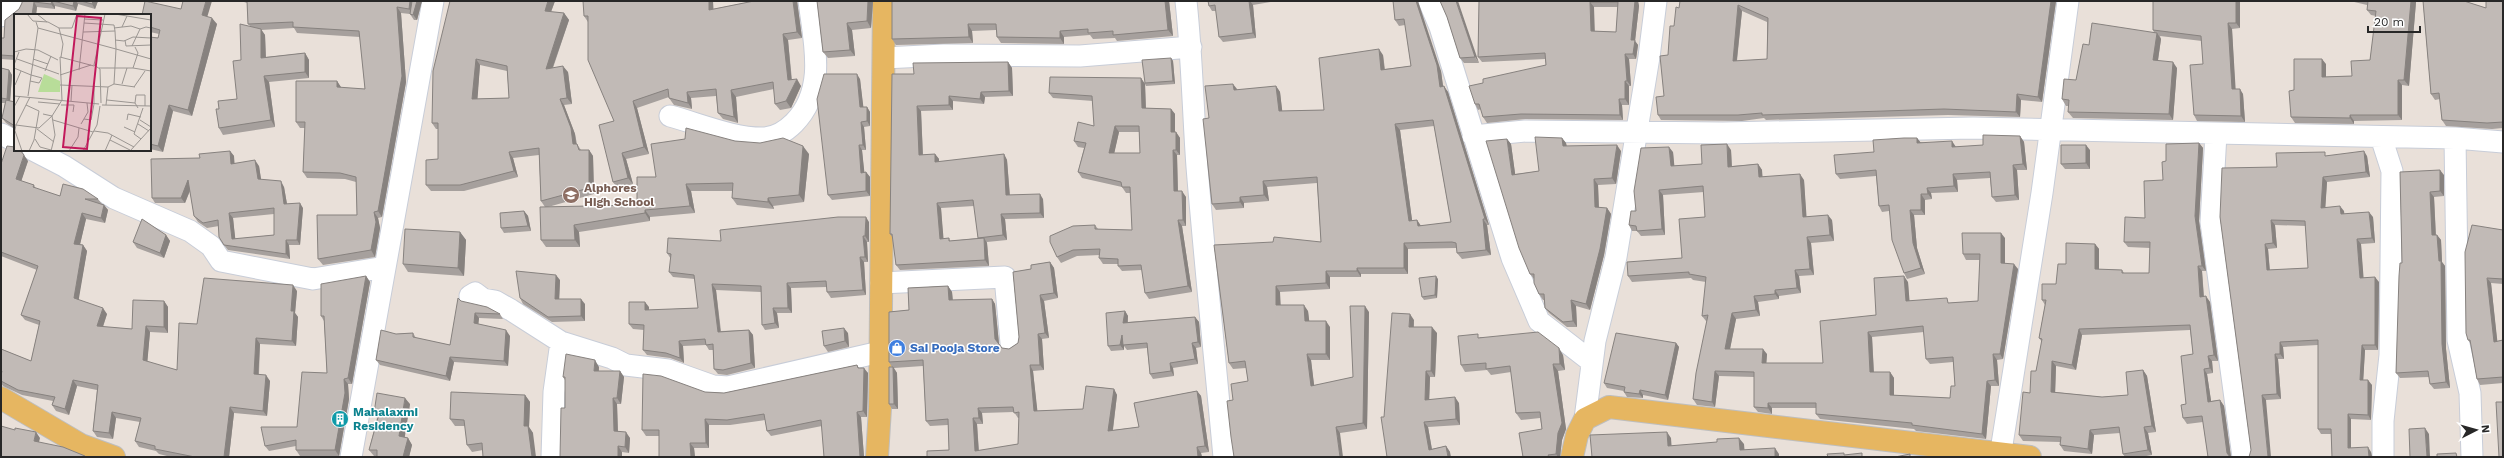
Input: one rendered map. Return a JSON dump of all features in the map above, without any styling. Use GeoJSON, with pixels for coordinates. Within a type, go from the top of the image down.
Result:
{"type":"FeatureCollection","features":[{"type":"Feature","properties":{"kind":"main road"},"geometry":{"type":"LineString","coordinates":[[877,457],[880,352],[884,1]]}},
{"type":"Feature","properties":{"kind":"main road"},"geometry":{"type":"LineString","coordinates":[[1,398],[81,444],[114,457]]}},
{"type":"Feature","properties":{"kind":"main road"},"geometry":{"type":"LineString","coordinates":[[1572,457],[1577,435],[1585,419],[1609,407],[2000,455],[2030,457]]}},
{"type":"Feature","properties":{"kind":"street"},"geometry":{"type":"LineString","coordinates":[[1,16],[14,5],[15,1]]}},
{"type":"Feature","properties":{"kind":"street"},"geometry":{"type":"LineString","coordinates":[[351,457],[433,1]]}},
{"type":"Feature","properties":{"kind":"street"},"geometry":{"type":"LineString","coordinates":[[670,116],[738,135],[766,138],[786,132],[805,112],[815,88],[816,52],[809,1]]}},
{"type":"Feature","properties":{"kind":"street"},"geometry":{"type":"LineString","coordinates":[[1186,1],[1192,47],[1192,102],[1219,456]]}},
{"type":"Feature","properties":{"kind":"street"},"geometry":{"type":"LineString","coordinates":[[1429,1],[1440,27],[1512,258],[1539,321],[1592,362]]}},
{"type":"Feature","properties":{"kind":"street"},"geometry":{"type":"LineString","coordinates":[[1585,419],[1595,341],[1616,257],[1637,132],[1656,1]]}},
{"type":"Feature","properties":{"kind":"street"},"geometry":{"type":"LineString","coordinates":[[2000,455],[2068,1]]}},
{"type":"Feature","properties":{"kind":"street"},"geometry":{"type":"LineString","coordinates":[[884,58],[944,55],[1080,56],[1192,47]]}},
{"type":"Feature","properties":{"kind":"street"},"geometry":{"type":"LineString","coordinates":[[1473,136],[1525,131],[1723,134],[1973,128],[2049,131],[2455,138],[2503,142]]}},
{"type":"Feature","properties":{"kind":"street"},"geometry":{"type":"LineString","coordinates":[[1,134],[14,140]]}},
{"type":"Feature","properties":{"kind":"street"},"geometry":{"type":"LineString","coordinates":[[2216,134],[2211,222],[2244,457]]}},
{"type":"Feature","properties":{"kind":"street"},"geometry":{"type":"LineString","coordinates":[[2381,137],[2392,171],[2390,355],[2383,421],[2384,457]]}},
{"type":"Feature","properties":{"kind":"street"},"geometry":{"type":"LineString","coordinates":[[2455,138],[2458,340],[2470,393],[2472,457]]}},
{"type":"Feature","properties":{"kind":"street"},"geometry":{"type":"LineString","coordinates":[[35,151],[64,166],[114,198],[190,231],[211,246],[221,261],[313,279],[385,267]]}},
{"type":"Feature","properties":{"kind":"street"},"geometry":{"type":"LineString","coordinates":[[881,283],[1005,277],[1011,343]]}},
{"type":"Feature","properties":{"kind":"street"},"geometry":{"type":"LineString","coordinates":[[470,296],[475,293],[483,299],[496,301],[561,342],[612,358],[626,365],[668,370],[713,386],[728,387],[880,352]]}},
{"type":"Feature","properties":{"kind":"street"},"geometry":{"type":"LineString","coordinates":[[552,457],[554,392],[561,342]]}},
{"type":"Feature","properties":{"kind":"building"},"geometry":{"type":"Polygon","coordinates":[[[22,1],[52,1],[51,4],[34,2],[32,14],[14,14],[14,56],[1,55],[1,38],[4,38],[5,20],[19,9],[22,1]]]}},
{"type":"Feature","properties":{"kind":"building"},"geometry":{"type":"Polygon","coordinates":[[[53,1],[74,1],[73,6],[53,1]]]}},
{"type":"Feature","properties":{"kind":"building"},"geometry":{"type":"Polygon","coordinates":[[[81,1],[93,1],[92,4],[81,1]]]}},
{"type":"Feature","properties":{"kind":"building"},"geometry":{"type":"Polygon","coordinates":[[[145,1],[181,9],[183,1],[206,1],[202,15],[212,18],[188,110],[169,105],[158,146],[151,144],[151,37],[158,38],[160,30],[151,27],[151,14],[142,14],[145,1]]]}},
{"type":"Feature","properties":{"kind":"building"},"geometry":{"type":"Polygon","coordinates":[[[247,1],[410,1],[409,9],[397,7],[402,76],[378,211],[374,212],[376,222],[371,250],[318,259],[317,215],[357,215],[356,177],[340,173],[303,172],[305,122],[296,122],[296,81],[337,81],[337,87],[365,89],[359,31],[293,27],[293,22],[248,24],[247,1]]]}},
{"type":"Feature","properties":{"kind":"building"},"geometry":{"type":"Polygon","coordinates":[[[412,1],[417,1],[413,15],[410,14],[412,1]]]}},
{"type":"Feature","properties":{"kind":"building"},"geometry":{"type":"Polygon","coordinates":[[[450,1],[548,1],[545,11],[564,13],[546,69],[563,66],[567,98],[560,99],[571,128],[573,144],[577,144],[579,150],[589,150],[589,188],[541,201],[539,148],[509,152],[514,171],[460,185],[426,185],[426,160],[438,159],[438,123],[432,123],[433,71],[450,1]],[[476,59],[472,99],[509,98],[507,66],[476,59]]]}},
{"type":"Feature","properties":{"kind":"building"},"geometry":{"type":"Polygon","coordinates":[[[583,1],[709,1],[709,10],[754,1],[793,1],[797,32],[783,34],[788,80],[797,79],[786,101],[775,104],[773,82],[731,90],[734,117],[718,113],[716,89],[687,92],[688,103],[669,98],[668,89],[633,101],[644,147],[622,153],[628,178],[613,182],[599,125],[614,121],[588,60],[588,16],[584,16],[583,1]]]}},
{"type":"Feature","properties":{"kind":"building"},"geometry":{"type":"Polygon","coordinates":[[[817,1],[868,1],[867,21],[847,23],[850,50],[823,52],[817,1]]]}},
{"type":"Feature","properties":{"kind":"building"},"geometry":{"type":"Polygon","coordinates":[[[892,1],[1165,1],[1168,30],[1113,35],[1113,31],[1088,33],[1088,29],[1060,31],[1060,38],[997,37],[996,24],[968,24],[969,37],[892,39],[892,1]]]}},
{"type":"Feature","properties":{"kind":"building"},"geometry":{"type":"Polygon","coordinates":[[[1208,1],[1249,1],[1253,33],[1219,37],[1215,5],[1209,6],[1208,1]]]}},
{"type":"Feature","properties":{"kind":"building"},"geometry":{"type":"Polygon","coordinates":[[[1393,1],[1416,1],[1437,65],[1440,87],[1444,86],[1485,219],[1483,219],[1486,250],[1457,253],[1456,243],[1452,242],[1404,243],[1404,268],[1357,268],[1357,271],[1326,271],[1326,283],[1276,286],[1276,305],[1304,305],[1305,321],[1326,321],[1326,354],[1307,354],[1311,386],[1353,377],[1350,306],[1365,306],[1363,423],[1336,427],[1340,457],[1234,457],[1227,401],[1233,400],[1231,384],[1248,381],[1245,361],[1229,363],[1214,245],[1273,242],[1274,237],[1321,242],[1317,177],[1263,181],[1264,195],[1240,197],[1240,202],[1212,204],[1203,119],[1209,118],[1205,86],[1233,84],[1234,90],[1276,86],[1279,111],[1324,110],[1319,58],[1379,49],[1381,70],[1411,66],[1404,19],[1395,20],[1393,1]],[[1433,120],[1395,124],[1409,221],[1417,220],[1418,226],[1451,222],[1433,120]]]}},
{"type":"Feature","properties":{"kind":"building"},"geometry":{"type":"Polygon","coordinates":[[[1440,1],[1456,1],[1475,57],[1460,58],[1447,17],[1440,1]]]}},
{"type":"Feature","properties":{"kind":"building"},"geometry":{"type":"Polygon","coordinates":[[[1479,1],[1635,1],[1631,40],[1635,40],[1633,54],[1625,54],[1627,81],[1625,81],[1625,99],[1619,99],[1620,115],[1521,114],[1483,117],[1479,104],[1475,104],[1469,86],[1483,83],[1483,79],[1546,65],[1545,53],[1478,57],[1479,1]],[[1590,2],[1591,31],[1616,32],[1618,2],[1590,2]]]}},
{"type":"Feature","properties":{"kind":"building"},"geometry":{"type":"Polygon","coordinates":[[[1680,1],[2051,1],[2038,97],[2017,94],[2016,112],[1944,109],[1762,115],[1762,113],[1738,115],[1658,115],[1656,97],[1664,96],[1660,56],[1668,55],[1670,26],[1674,26],[1676,7],[1679,8],[1680,1]],[[1738,5],[1733,61],[1767,59],[1768,18],[1738,5]]]}},
{"type":"Feature","properties":{"kind":"building"},"geometry":{"type":"Polygon","coordinates":[[[2153,1],[2236,1],[2236,23],[2228,23],[2232,89],[2240,89],[2241,116],[2194,115],[2190,65],[2203,64],[2201,36],[2153,30],[2153,1]]]}},
{"type":"Feature","properties":{"kind":"building"},"geometry":{"type":"Polygon","coordinates":[[[2368,1],[2411,1],[2404,80],[2398,80],[2398,115],[2350,115],[2350,118],[2291,117],[2289,91],[2294,90],[2294,59],[2322,59],[2322,77],[2352,76],[2351,61],[2370,60],[2376,11],[2367,10],[2368,1]]]}},
{"type":"Feature","properties":{"kind":"building"},"geometry":{"type":"Polygon","coordinates":[[[2423,1],[2464,1],[2486,8],[2486,1],[2503,1],[2503,122],[2487,123],[2442,120],[2439,93],[2431,94],[2423,1]]]}},
{"type":"Feature","properties":{"kind":"building"},"geometry":{"type":"Polygon","coordinates":[[[2092,23],[2157,33],[2153,60],[2173,62],[2169,114],[2068,112],[2069,100],[2062,99],[2064,79],[2076,80],[2083,44],[2089,45],[2092,23]]]}},
{"type":"Feature","properties":{"kind":"building"},"geometry":{"type":"Polygon","coordinates":[[[240,24],[261,29],[261,58],[305,53],[305,72],[264,76],[271,120],[219,128],[216,109],[219,109],[218,101],[237,99],[233,61],[241,60],[240,24]]]}},
{"type":"Feature","properties":{"kind":"building"},"geometry":{"type":"Polygon","coordinates":[[[1171,58],[1173,81],[1145,83],[1142,60],[1171,58]]]}},
{"type":"Feature","properties":{"kind":"building"},"geometry":{"type":"Polygon","coordinates":[[[1008,62],[1009,91],[981,92],[980,99],[949,96],[949,105],[917,106],[919,155],[935,154],[935,162],[1004,154],[1006,195],[1040,194],[1040,213],[1001,214],[1003,235],[978,238],[973,200],[937,203],[940,239],[949,238],[949,241],[984,238],[985,260],[896,265],[892,234],[890,234],[892,74],[914,74],[913,63],[1008,62]]]}},
{"type":"Feature","properties":{"kind":"building"},"geometry":{"type":"Polygon","coordinates":[[[1,68],[9,70],[7,99],[1,98],[1,68]]]}},
{"type":"Feature","properties":{"kind":"building"},"geometry":{"type":"Polygon","coordinates":[[[824,74],[857,74],[860,107],[867,107],[867,121],[861,122],[863,145],[859,145],[861,173],[866,172],[866,191],[828,195],[817,99],[824,74]]]}},
{"type":"Feature","properties":{"kind":"building"},"geometry":{"type":"Polygon","coordinates":[[[1050,77],[1141,78],[1142,108],[1171,109],[1171,132],[1176,132],[1176,150],[1173,150],[1174,191],[1182,191],[1183,220],[1178,220],[1188,286],[1145,293],[1141,265],[1118,266],[1118,259],[1099,258],[1100,249],[1073,250],[1057,257],[1050,242],[1050,236],[1073,226],[1095,225],[1095,229],[1132,230],[1130,187],[1122,187],[1121,182],[1078,172],[1086,143],[1074,141],[1078,122],[1094,126],[1092,96],[1049,93],[1050,77]],[[1115,126],[1109,153],[1140,153],[1139,126],[1115,126]]]}},
{"type":"Feature","properties":{"kind":"building"},"geometry":{"type":"Polygon","coordinates":[[[6,100],[14,102],[14,125],[2,118],[6,100]]]}},
{"type":"Feature","properties":{"kind":"building"},"geometry":{"type":"Polygon","coordinates":[[[686,128],[735,141],[760,143],[783,138],[803,146],[799,195],[768,198],[768,202],[732,198],[733,183],[686,184],[690,206],[645,210],[645,213],[574,225],[575,240],[541,240],[540,207],[637,205],[637,177],[656,177],[651,144],[685,139],[686,128]]]}},
{"type":"Feature","properties":{"kind":"building"},"geometry":{"type":"Polygon","coordinates":[[[1983,135],[2020,136],[2023,164],[2013,165],[2015,195],[1992,197],[1990,172],[1953,174],[1954,186],[1927,188],[1928,194],[1921,194],[1921,210],[1910,210],[1913,243],[1921,268],[1904,273],[1892,240],[1889,205],[1879,206],[1876,170],[1836,174],[1834,155],[1874,152],[1873,140],[1917,138],[1917,143],[1952,141],[1952,147],[1983,145],[1983,135]]]}},
{"type":"Feature","properties":{"kind":"building"},"geometry":{"type":"Polygon","coordinates":[[[1535,137],[1562,138],[1563,146],[1617,145],[1612,178],[1594,179],[1595,207],[1607,208],[1600,249],[1586,304],[1571,300],[1573,321],[1563,322],[1545,308],[1544,294],[1539,294],[1534,283],[1534,274],[1530,274],[1519,248],[1486,141],[1507,139],[1512,175],[1539,171],[1535,137]]]}},
{"type":"Feature","properties":{"kind":"building"},"geometry":{"type":"Polygon","coordinates":[[[2199,143],[2195,216],[2202,266],[2198,266],[2200,297],[2206,296],[2214,355],[2208,356],[2210,368],[2204,369],[2208,402],[2220,400],[2227,453],[2230,457],[2208,457],[2202,416],[2183,418],[2181,405],[2186,404],[2181,356],[2193,354],[2190,325],[2079,329],[2072,365],[2052,361],[2051,392],[2102,397],[2128,395],[2126,372],[2143,370],[2152,426],[2144,427],[2148,450],[2123,454],[2119,427],[2090,430],[2088,449],[2060,445],[2061,437],[2019,435],[2023,392],[2030,393],[2031,371],[2036,371],[2042,339],[2039,338],[2046,300],[2042,300],[2042,284],[2056,284],[2058,264],[2066,264],[2066,243],[2095,244],[2095,269],[2122,270],[2122,273],[2149,273],[2150,242],[2124,242],[2125,217],[2145,218],[2144,181],[2163,180],[2162,162],[2166,161],[2166,144],[2199,143]]]}},
{"type":"Feature","properties":{"kind":"building"},"geometry":{"type":"Polygon","coordinates":[[[1727,144],[1728,167],[1758,164],[1759,177],[1800,174],[1803,217],[1828,215],[1830,235],[1807,237],[1810,269],[1795,270],[1797,288],[1775,290],[1775,294],[1754,296],[1756,310],[1732,313],[1725,349],[1763,349],[1762,363],[1823,363],[1820,321],[1876,315],[1874,278],[1904,276],[1906,301],[1947,298],[1948,303],[1978,301],[1980,254],[1963,254],[1962,233],[2001,233],[2001,263],[2014,264],[2000,354],[1993,354],[1995,380],[1987,381],[1982,434],[1912,425],[1912,423],[1816,414],[1816,403],[1768,403],[1768,408],[1754,407],[1754,372],[1715,371],[1712,402],[1693,399],[1696,373],[1708,315],[1702,316],[1706,277],[1689,274],[1689,272],[1628,276],[1627,262],[1682,258],[1679,219],[1705,217],[1703,186],[1659,190],[1662,229],[1637,231],[1636,226],[1629,225],[1631,211],[1636,211],[1634,191],[1641,148],[1669,147],[1671,166],[1702,164],[1701,145],[1727,144]],[[1923,326],[1868,332],[1870,372],[1890,372],[1890,395],[1950,398],[1951,386],[1955,386],[1953,357],[1926,359],[1923,326]]]}},
{"type":"Feature","properties":{"kind":"building"},"geometry":{"type":"Polygon","coordinates":[[[2061,145],[2086,145],[2086,163],[2061,164],[2061,145]]]}},
{"type":"Feature","properties":{"kind":"building"},"geometry":{"type":"Polygon","coordinates":[[[7,146],[14,147],[14,151],[21,151],[24,155],[16,179],[34,185],[33,187],[60,196],[63,184],[83,189],[98,199],[85,199],[104,205],[101,218],[82,213],[74,244],[83,245],[74,298],[103,308],[97,326],[132,329],[133,300],[164,301],[164,327],[146,326],[143,360],[177,370],[179,323],[197,324],[204,278],[293,285],[291,311],[294,311],[292,341],[256,338],[254,374],[266,375],[263,411],[230,407],[224,457],[195,457],[155,449],[155,446],[135,441],[141,418],[112,412],[109,433],[93,431],[98,385],[73,380],[65,409],[52,405],[55,397],[18,390],[1,381],[1,349],[31,361],[40,321],[21,315],[38,266],[1,252],[1,164],[7,146]]]}},
{"type":"Feature","properties":{"kind":"building"},"geometry":{"type":"Polygon","coordinates":[[[230,151],[231,164],[255,160],[258,179],[281,181],[284,204],[300,203],[297,240],[286,240],[286,254],[224,245],[219,237],[218,220],[203,223],[194,216],[188,180],[181,198],[152,198],[151,159],[200,158],[199,154],[230,151]],[[274,208],[229,213],[232,239],[274,235],[274,208]]]}},
{"type":"Feature","properties":{"kind":"building"},"geometry":{"type":"Polygon","coordinates":[[[2364,151],[2366,172],[2323,177],[2321,208],[2340,206],[2341,214],[2369,212],[2372,238],[2357,239],[2360,278],[2375,277],[2375,345],[2362,345],[2360,380],[2368,380],[2368,415],[2348,414],[2348,448],[2368,447],[2369,457],[2332,457],[2331,429],[2318,429],[2318,340],[2280,342],[2280,354],[2275,354],[2277,394],[2262,395],[2268,457],[2249,457],[2251,450],[2220,217],[2222,168],[2277,167],[2276,153],[2325,152],[2325,156],[2364,151]],[[2271,220],[2273,243],[2265,244],[2267,270],[2308,268],[2305,221],[2271,220]]]}},
{"type":"Feature","properties":{"kind":"building"},"geometry":{"type":"Polygon","coordinates":[[[2440,170],[2440,191],[2430,192],[2432,235],[2437,235],[2439,261],[2441,261],[2442,344],[2446,382],[2430,384],[2428,371],[2396,373],[2399,276],[2400,263],[2402,263],[2400,172],[2440,170]]]}},
{"type":"Feature","properties":{"kind":"building"},"geometry":{"type":"Polygon","coordinates":[[[524,211],[528,226],[501,228],[500,213],[524,211]]]}},
{"type":"Feature","properties":{"kind":"building"},"geometry":{"type":"Polygon","coordinates":[[[838,217],[866,217],[865,236],[863,236],[865,257],[860,257],[863,290],[827,292],[826,281],[787,283],[788,308],[773,308],[775,323],[762,325],[761,286],[712,284],[718,332],[749,330],[751,363],[723,370],[714,369],[713,344],[706,345],[705,339],[679,341],[680,358],[666,353],[643,350],[644,325],[629,324],[629,302],[645,302],[645,310],[698,308],[694,275],[669,272],[671,254],[667,253],[668,238],[721,241],[720,230],[838,217]]]}},
{"type":"Feature","properties":{"kind":"building"},"geometry":{"type":"Polygon","coordinates":[[[142,219],[166,235],[160,253],[133,242],[142,219]]]}},
{"type":"Feature","properties":{"kind":"building"},"geometry":{"type":"Polygon","coordinates":[[[2472,225],[2503,230],[2503,279],[2487,278],[2494,342],[2503,340],[2503,377],[2477,379],[2470,340],[2468,340],[2466,333],[2465,252],[2472,225]]]}},
{"type":"Feature","properties":{"kind":"building"},"geometry":{"type":"Polygon","coordinates":[[[405,229],[460,232],[458,268],[403,264],[405,229]]]}},
{"type":"Feature","properties":{"kind":"building"},"geometry":{"type":"Polygon","coordinates":[[[1050,262],[1054,293],[1040,295],[1045,333],[1038,334],[1040,365],[1030,365],[1034,411],[1083,409],[1086,386],[1114,389],[1108,431],[1139,427],[1134,403],[1197,391],[1205,446],[1197,447],[1198,457],[927,457],[927,451],[949,450],[948,419],[926,421],[923,360],[889,362],[889,312],[909,310],[908,288],[948,286],[949,300],[992,299],[995,339],[1002,348],[1009,349],[1018,343],[1019,337],[1013,272],[1031,269],[1031,265],[1050,262]],[[1013,407],[978,408],[979,418],[973,418],[975,451],[1018,444],[1019,412],[1014,413],[1013,407]]]}},
{"type":"Feature","properties":{"kind":"building"},"geometry":{"type":"Polygon","coordinates":[[[516,271],[556,275],[555,299],[581,299],[581,316],[548,317],[520,298],[516,271]]]}},
{"type":"Feature","properties":{"kind":"building"},"geometry":{"type":"Polygon","coordinates":[[[366,276],[348,378],[344,379],[345,393],[335,450],[296,450],[296,440],[265,446],[261,427],[297,427],[302,372],[327,373],[324,316],[321,316],[321,284],[366,276]]]}},
{"type":"Feature","properties":{"kind":"building"},"geometry":{"type":"Polygon","coordinates":[[[1436,276],[1435,295],[1422,297],[1419,278],[1436,276]]]}},
{"type":"Feature","properties":{"kind":"building"},"geometry":{"type":"Polygon","coordinates":[[[458,298],[461,301],[487,307],[500,314],[475,313],[474,323],[506,330],[504,361],[450,357],[446,376],[376,360],[381,330],[396,334],[413,333],[413,337],[450,345],[458,298]]]}},
{"type":"Feature","properties":{"kind":"building"},"geometry":{"type":"Polygon","coordinates":[[[1125,311],[1123,323],[1195,317],[1198,342],[1192,343],[1195,359],[1170,363],[1171,371],[1150,374],[1147,343],[1123,345],[1122,335],[1120,345],[1108,346],[1106,313],[1125,311]]]}},
{"type":"Feature","properties":{"kind":"building"},"geometry":{"type":"Polygon","coordinates":[[[1392,313],[1410,314],[1409,327],[1432,327],[1431,371],[1426,371],[1425,400],[1455,397],[1456,419],[1424,422],[1429,450],[1446,446],[1448,457],[1387,457],[1381,417],[1384,417],[1392,313]]]}},
{"type":"Feature","properties":{"kind":"building"},"geometry":{"type":"Polygon","coordinates":[[[844,328],[845,341],[824,346],[822,331],[844,328]]]}},
{"type":"Feature","properties":{"kind":"building"},"geometry":{"type":"Polygon","coordinates":[[[1538,332],[1559,348],[1560,364],[1553,364],[1562,423],[1558,433],[1556,454],[1548,455],[1549,457],[1523,457],[1519,433],[1542,429],[1540,412],[1516,413],[1510,366],[1486,369],[1486,363],[1461,365],[1458,336],[1478,334],[1478,338],[1538,332]]]}},
{"type":"Feature","properties":{"kind":"building"},"geometry":{"type":"Polygon","coordinates":[[[1616,333],[1676,343],[1665,395],[1640,390],[1639,394],[1624,392],[1625,387],[1604,383],[1616,333]]]}},
{"type":"Feature","properties":{"kind":"building"},"geometry":{"type":"Polygon","coordinates":[[[566,354],[595,360],[594,371],[620,371],[617,398],[613,398],[614,431],[626,432],[625,447],[618,446],[618,457],[560,457],[561,408],[565,408],[565,377],[563,377],[566,354]]]}},
{"type":"Feature","properties":{"kind":"building"},"geometry":{"type":"Polygon","coordinates":[[[857,365],[858,368],[864,368],[863,411],[857,412],[860,457],[824,457],[821,420],[767,431],[764,414],[727,420],[705,419],[706,443],[690,443],[691,457],[659,457],[659,430],[642,430],[643,374],[661,376],[705,392],[724,393],[857,365]]]}},
{"type":"Feature","properties":{"kind":"building"},"geometry":{"type":"Polygon","coordinates":[[[889,367],[893,367],[894,404],[889,404],[889,367]]]}},
{"type":"Feature","properties":{"kind":"building"},"geometry":{"type":"Polygon","coordinates":[[[451,392],[525,395],[524,426],[528,426],[532,457],[483,457],[482,443],[467,445],[464,420],[450,419],[451,392]]]}},
{"type":"Feature","properties":{"kind":"building"},"geometry":{"type":"Polygon","coordinates":[[[377,393],[405,398],[399,436],[408,438],[403,457],[377,457],[377,450],[369,450],[379,414],[374,413],[377,393]]]}},
{"type":"Feature","properties":{"kind":"building"},"geometry":{"type":"Polygon","coordinates":[[[2496,402],[2503,402],[2503,457],[2499,457],[2496,402]]]}},
{"type":"Feature","properties":{"kind":"building"},"geometry":{"type":"Polygon","coordinates":[[[1,426],[15,430],[15,428],[36,432],[34,441],[63,447],[85,457],[1,457],[1,426]]]}},
{"type":"Feature","properties":{"kind":"building"},"geometry":{"type":"Polygon","coordinates":[[[2425,428],[2427,457],[2410,457],[2409,429],[2425,428]]]}},
{"type":"Feature","properties":{"kind":"building"},"geometry":{"type":"Polygon","coordinates":[[[1667,432],[1668,446],[1717,442],[1717,439],[1739,438],[1740,450],[1775,448],[1775,457],[1592,457],[1590,435],[1667,432]]]}},
{"type":"Feature","properties":{"kind":"building"},"geometry":{"type":"Polygon","coordinates":[[[1844,453],[1844,455],[1862,453],[1862,457],[1828,457],[1827,454],[1844,453]]]}},
{"type":"Feature","properties":{"kind":"building"},"geometry":{"type":"Polygon","coordinates":[[[2456,453],[2457,457],[2437,457],[2437,454],[2456,453]]]}},
{"type":"Feature","properties":{"kind":"building"},"geometry":{"type":"Polygon","coordinates":[[[1910,454],[1910,457],[1895,457],[1910,454]]]}},
{"type":"Feature","properties":{"kind":"place","name":"Alphores High School"},"geometry":{"type":"Point","coordinates":[571,195]}},
{"type":"Feature","properties":{"kind":"place","name":"Sai Pooja Store"},"geometry":{"type":"Point","coordinates":[897,348]}},
{"type":"Feature","properties":{"kind":"place","name":"Mahalaxmi Residency"},"geometry":{"type":"Point","coordinates":[340,419]}}]}
